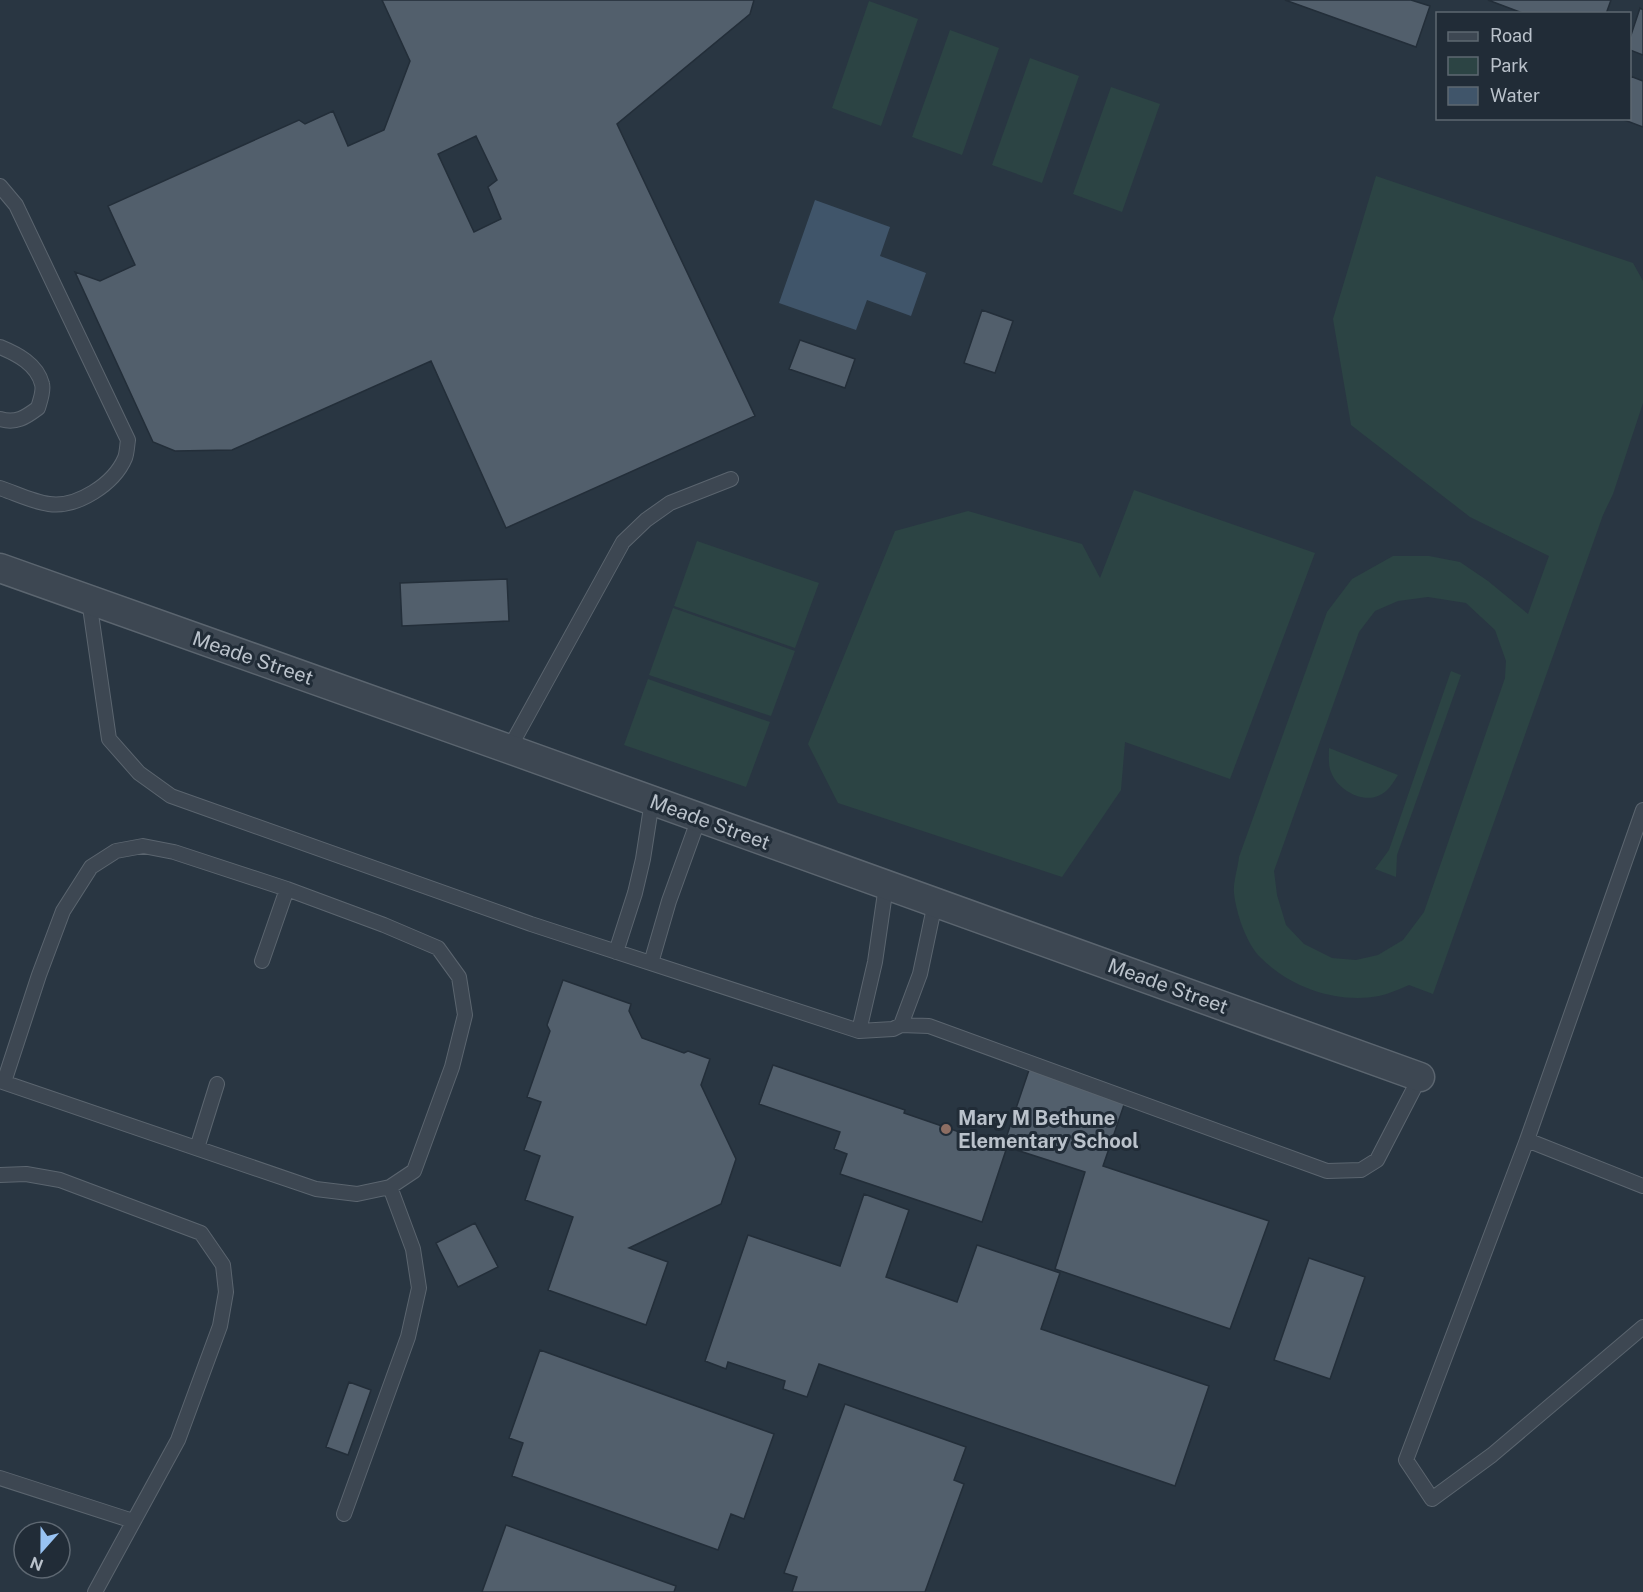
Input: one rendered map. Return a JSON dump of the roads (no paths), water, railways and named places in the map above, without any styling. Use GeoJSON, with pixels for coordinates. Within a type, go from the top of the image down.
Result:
{"type":"FeatureCollection","features":[{"type":"Feature","properties":{"kind":"street","name":"Meade Street"},"geometry":{"type":"LineString","coordinates":[[0,568],[508,748],[1420,1077]]}},
{"type":"Feature","properties":{"kind":"lane"},"geometry":{"type":"LineString","coordinates":[[0,186],[16,205],[128,440],[125,457],[111,478],[84,498],[62,505],[46,504],[0,488]]}},
{"type":"Feature","properties":{"kind":"lane"},"geometry":{"type":"LineString","coordinates":[[0,346],[17,354],[35,369],[43,386],[38,408],[25,419],[6,421],[0,419]]}},
{"type":"Feature","properties":{"kind":"lane"},"geometry":{"type":"LineString","coordinates":[[508,748],[623,542],[646,520],[670,503],[731,479]]}},
{"type":"Feature","properties":{"kind":"lane"},"geometry":{"type":"LineString","coordinates":[[89,600],[109,739],[139,773],[171,795],[520,920],[859,1031],[893,1029],[901,1025],[929,1026],[1327,1171],[1361,1170],[1377,1160],[1420,1077]]}},
{"type":"Feature","properties":{"kind":"lane"},"geometry":{"type":"LineString","coordinates":[[616,952],[643,859],[652,801]]}},
{"type":"Feature","properties":{"kind":"lane"},"geometry":{"type":"LineString","coordinates":[[1643,810],[1527,1140],[1406,1460],[1432,1498],[1492,1455],[1643,1327]]}},
{"type":"Feature","properties":{"kind":"lane"},"geometry":{"type":"LineString","coordinates":[[651,963],[669,901],[699,818]]}},
{"type":"Feature","properties":{"kind":"lane"},"geometry":{"type":"LineString","coordinates":[[142,846],[174,852],[287,889],[438,948],[459,977],[465,1015],[452,1067],[414,1171],[390,1186],[357,1194],[316,1189],[2,1081],[63,911],[91,867],[116,851],[142,846]]}},
{"type":"Feature","properties":{"kind":"lane"},"geometry":{"type":"LineString","coordinates":[[859,1031],[875,962],[886,885]]}},
{"type":"Feature","properties":{"kind":"lane"},"geometry":{"type":"LineString","coordinates":[[262,961],[287,889]]}},
{"type":"Feature","properties":{"kind":"lane"},"geometry":{"type":"LineString","coordinates":[[901,1025],[920,974],[935,903]]}},
{"type":"Feature","properties":{"kind":"lane"},"geometry":{"type":"LineString","coordinates":[[197,1148],[217,1084]]}},
{"type":"Feature","properties":{"kind":"lane"},"geometry":{"type":"LineString","coordinates":[[1527,1140],[1643,1186]]}},
{"type":"Feature","properties":{"kind":"lane"},"geometry":{"type":"LineString","coordinates":[[0,1174],[26,1174],[60,1180],[201,1233],[223,1265],[226,1292],[220,1326],[178,1440],[95,1592]]}},
{"type":"Feature","properties":{"kind":"lane"},"geometry":{"type":"LineString","coordinates":[[345,1514],[408,1337],[419,1288],[413,1249],[390,1186]]}},
{"type":"Feature","properties":{"kind":"lane"},"geometry":{"type":"LineString","coordinates":[[0,1478],[133,1521]]}},
{"type":"Feature","properties":{"kind":"water"},"geometry":{"type":"Polygon","coordinates":[[[815,200],[890,227],[880,256],[926,273],[911,316],[867,300],[856,330],[779,303],[815,200]]]}},
{"type":"Feature","properties":{"kind":"place","name":"Mary M Bethune Elementary School"},"geometry":{"type":"Point","coordinates":[946,1129]}}]}
